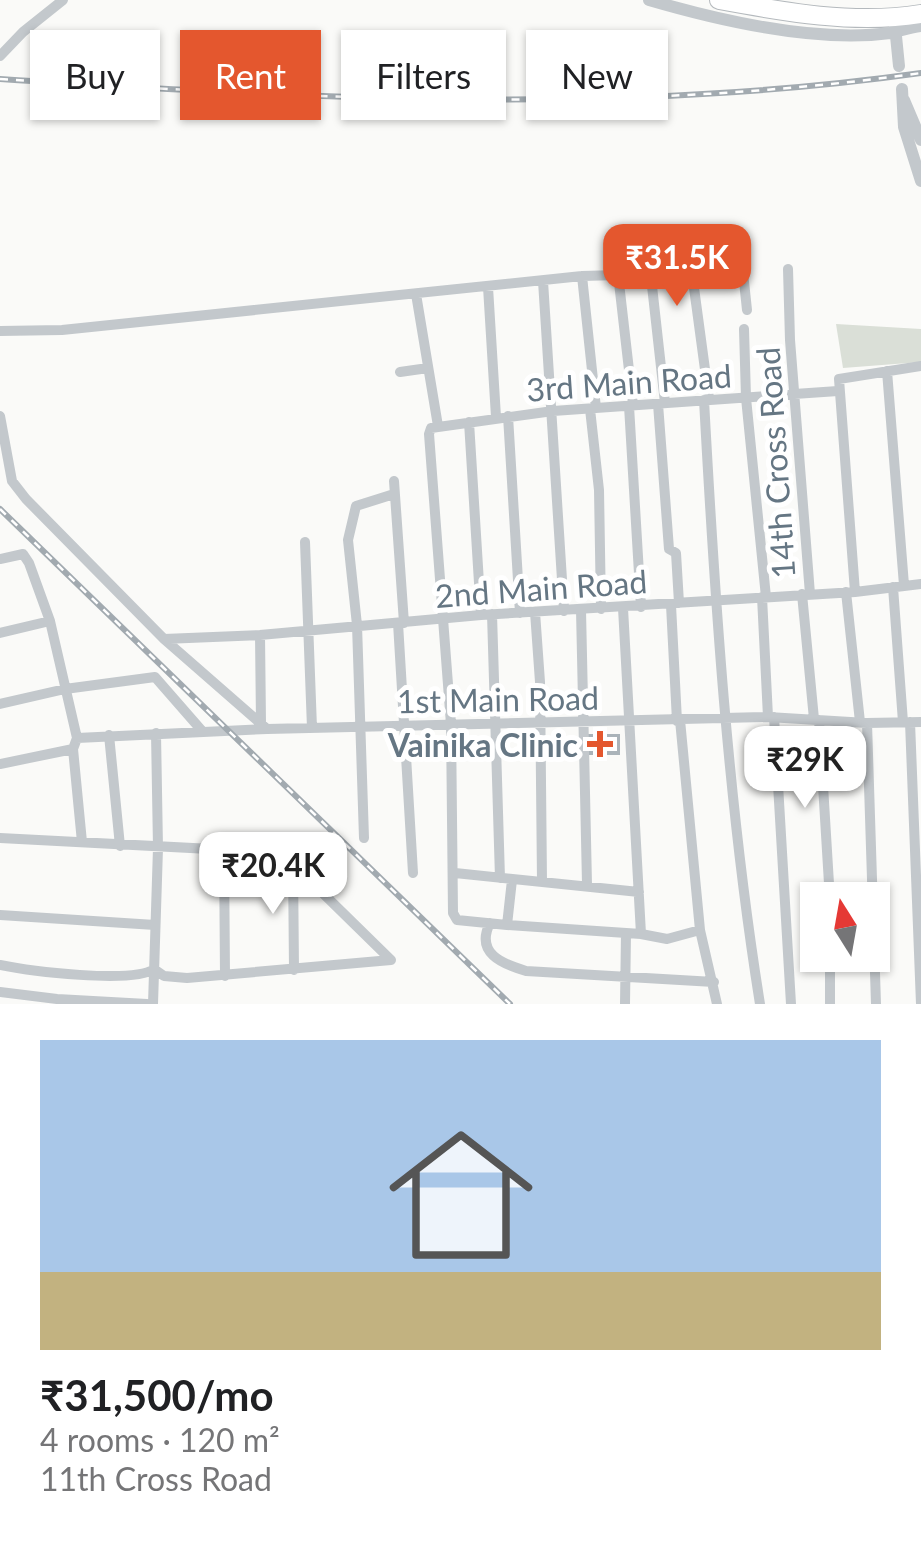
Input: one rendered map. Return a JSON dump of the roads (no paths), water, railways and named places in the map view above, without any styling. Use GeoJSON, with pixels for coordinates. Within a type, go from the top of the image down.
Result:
{"type":"FeatureCollection","features":[{"type":"Feature","properties":{"kind":"highway"},"geometry":{"type":"LineString","coordinates":[[719,0],[895,26],[921,14]]}},
{"type":"Feature","properties":{"kind":"street"},"geometry":{"type":"LineString","coordinates":[[0,56],[22,32],[62,0]]}},
{"type":"Feature","properties":{"kind":"street"},"geometry":{"type":"LineString","coordinates":[[650,0],[741,24],[807,31],[921,26]]}},
{"type":"Feature","properties":{"kind":"street"},"geometry":{"type":"LineString","coordinates":[[895,26],[899,66]]}},
{"type":"Feature","properties":{"kind":"street"},"geometry":{"type":"LineString","coordinates":[[921,140],[902,94],[904,126],[921,181]]}},
{"type":"Feature","properties":{"kind":"street"},"geometry":{"type":"LineString","coordinates":[[0,331],[62,330],[582,276],[692,273],[732,266],[743,272],[746,310]]}},
{"type":"Feature","properties":{"kind":"street","name":"14th Cross Road"},"geometry":{"type":"LineString","coordinates":[[788,269],[806,594],[829,882]]}},
{"type":"Feature","properties":{"kind":"street"},"geometry":{"type":"LineString","coordinates":[[692,273],[706,400],[715,600],[734,822],[760,1004]]}},
{"type":"Feature","properties":{"kind":"street"},"geometry":{"type":"LineString","coordinates":[[618,274],[631,406],[641,607]]}},
{"type":"Feature","properties":{"kind":"street"},"geometry":{"type":"LineString","coordinates":[[656,275],[652,286],[666,508],[669,549],[676,554],[678,720],[700,930],[717,1004]]}},
{"type":"Feature","properties":{"kind":"street"},"geometry":{"type":"LineString","coordinates":[[582,276],[599,490],[601,609]]}},
{"type":"Feature","properties":{"kind":"street"},"geometry":{"type":"LineString","coordinates":[[543,281],[564,611]]}},
{"type":"Feature","properties":{"kind":"street"},"geometry":{"type":"LineString","coordinates":[[488,287],[520,612]]}},
{"type":"Feature","properties":{"kind":"street"},"geometry":{"type":"LineString","coordinates":[[416,294],[434,430],[451,724],[453,913],[457,920],[667,939],[700,930]]}},
{"type":"Feature","properties":{"kind":"street"},"geometry":{"type":"LineString","coordinates":[[744,329],[791,1004]]}},
{"type":"Feature","properties":{"kind":"street"},"geometry":{"type":"LineString","coordinates":[[876,1004],[864,722],[850,592],[838,391],[839,379],[844,377],[921,366]]}},
{"type":"Feature","properties":{"kind":"street"},"geometry":{"type":"LineString","coordinates":[[400,372],[428,368]]}},
{"type":"Feature","properties":{"kind":"street"},"geometry":{"type":"LineString","coordinates":[[887,371],[898,586],[911,722],[921,1004]]}},
{"type":"Feature","properties":{"kind":"street","name":"3rd Main Road"},"geometry":{"type":"LineString","coordinates":[[434,430],[552,411],[838,391]]}},
{"type":"Feature","properties":{"kind":"street"},"geometry":{"type":"LineString","coordinates":[[0,416],[12,480],[65,541],[164,640],[264,726]]}},
{"type":"Feature","properties":{"kind":"street"},"geometry":{"type":"LineString","coordinates":[[469,422],[496,724],[508,924]]}},
{"type":"Feature","properties":{"kind":"street"},"geometry":{"type":"LineString","coordinates":[[394,480],[413,874]]}},
{"type":"Feature","properties":{"kind":"street"},"geometry":{"type":"LineString","coordinates":[[364,838],[357,625],[348,540],[356,506],[394,494]]}},
{"type":"Feature","properties":{"kind":"street"},"geometry":{"type":"LineString","coordinates":[[306,542],[312,728]]}},
{"type":"Feature","properties":{"kind":"street"},"geometry":{"type":"LineString","coordinates":[[0,559],[23,554],[30,563],[50,620],[75,743],[82,842]]}},
{"type":"Feature","properties":{"kind":"street","name":"2nd Main Road"},"geometry":{"type":"LineString","coordinates":[[164,640],[921,584]]}},
{"type":"Feature","properties":{"kind":"street"},"geometry":{"type":"LineString","coordinates":[[623,608],[642,934]]}},
{"type":"Feature","properties":{"kind":"street"},"geometry":{"type":"LineString","coordinates":[[581,610],[587,884]]}},
{"type":"Feature","properties":{"kind":"street"},"geometry":{"type":"LineString","coordinates":[[535,612],[542,880]]}},
{"type":"Feature","properties":{"kind":"street"},"geometry":{"type":"LineString","coordinates":[[0,633],[50,620]]}},
{"type":"Feature","properties":{"kind":"street"},"geometry":{"type":"LineString","coordinates":[[260,635],[264,726]]}},
{"type":"Feature","properties":{"kind":"street"},"geometry":{"type":"LineString","coordinates":[[0,704],[155,677],[203,732]]}},
{"type":"Feature","properties":{"kind":"street","name":"1st Main Road"},"geometry":{"type":"LineString","coordinates":[[0,764],[109,734],[264,726],[771,717],[911,722]]}},
{"type":"Feature","properties":{"kind":"street"},"geometry":{"type":"LineString","coordinates":[[0,992],[151,1004],[158,848],[156,733]]}},
{"type":"Feature","properties":{"kind":"street"},"geometry":{"type":"LineString","coordinates":[[109,734],[120,846]]}},
{"type":"Feature","properties":{"kind":"street"},"geometry":{"type":"LineString","coordinates":[[0,838],[268,852],[293,864],[391,960],[176,977],[153,972],[134,977],[0,965]]}},
{"type":"Feature","properties":{"kind":"street"},"geometry":{"type":"LineString","coordinates":[[224,850],[225,976]]}},
{"type":"Feature","properties":{"kind":"street"},"geometry":{"type":"LineString","coordinates":[[293,864],[294,970]]}},
{"type":"Feature","properties":{"kind":"street"},"geometry":{"type":"LineString","coordinates":[[455,873],[638,892]]}},
{"type":"Feature","properties":{"kind":"street"},"geometry":{"type":"LineString","coordinates":[[0,915],[155,924]]}},
{"type":"Feature","properties":{"kind":"street"},"geometry":{"type":"LineString","coordinates":[[490,924],[486,944],[495,959],[526,971],[714,982]]}},
{"type":"Feature","properties":{"kind":"street"},"geometry":{"type":"LineString","coordinates":[[625,1004],[626,933]]}},
{"type":"Feature","properties":{"kind":"street"},"geometry":{"type":"LineString","coordinates":[[830,972],[830,1004]]}},
{"type":"Feature","properties":{"kind":"railway"},"geometry":{"type":"LineString","coordinates":[[0,79],[345,97],[576,99],[691,95],[921,73]]}},
{"type":"Feature","properties":{"kind":"railway"},"geometry":{"type":"LineString","coordinates":[[0,509],[510,1004]]}},
{"type":"Feature","properties":{"kind":"place","name":"Vainika Clinic"},"geometry":{"type":"Point","coordinates":[600,744]}}]}
